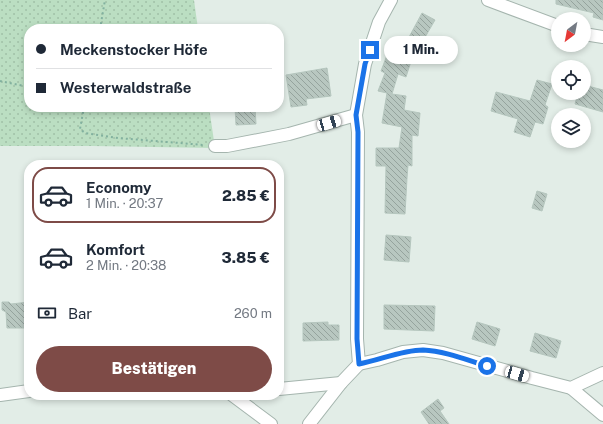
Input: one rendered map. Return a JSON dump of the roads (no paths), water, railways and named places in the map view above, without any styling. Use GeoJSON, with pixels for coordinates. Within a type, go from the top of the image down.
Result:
{"type":"FeatureCollection","features":[{"type":"Feature","properties":{"kind":"street"},"geometry":{"type":"LineString","coordinates":[[359,364],[357,339],[358,132],[356,115],[365,64],[379,22],[392,0]]}},
{"type":"Feature","properties":{"kind":"street"},"geometry":{"type":"LineString","coordinates":[[488,0],[551,23]]}},
{"type":"Feature","properties":{"kind":"street"},"geometry":{"type":"LineString","coordinates":[[591,35],[603,37]]}},
{"type":"Feature","properties":{"kind":"street"},"geometry":{"type":"LineString","coordinates":[[215,146],[226,146],[289,134],[356,115]]}},
{"type":"Feature","properties":{"kind":"street"},"geometry":{"type":"LineString","coordinates":[[309,424],[341,383],[359,364],[403,352],[423,350],[443,353],[572,388],[603,415]]}},
{"type":"Feature","properties":{"kind":"street"},"geometry":{"type":"LineString","coordinates":[[572,388],[603,373]]}},
{"type":"Feature","properties":{"kind":"street"},"geometry":{"type":"LineString","coordinates":[[284,389],[341,383]]}},
{"type":"Feature","properties":{"kind":"street"},"geometry":{"type":"LineString","coordinates":[[0,395],[24,392]]}},
{"type":"Feature","properties":{"kind":"street"},"geometry":{"type":"LineString","coordinates":[[239,400],[271,424]]}}]}
